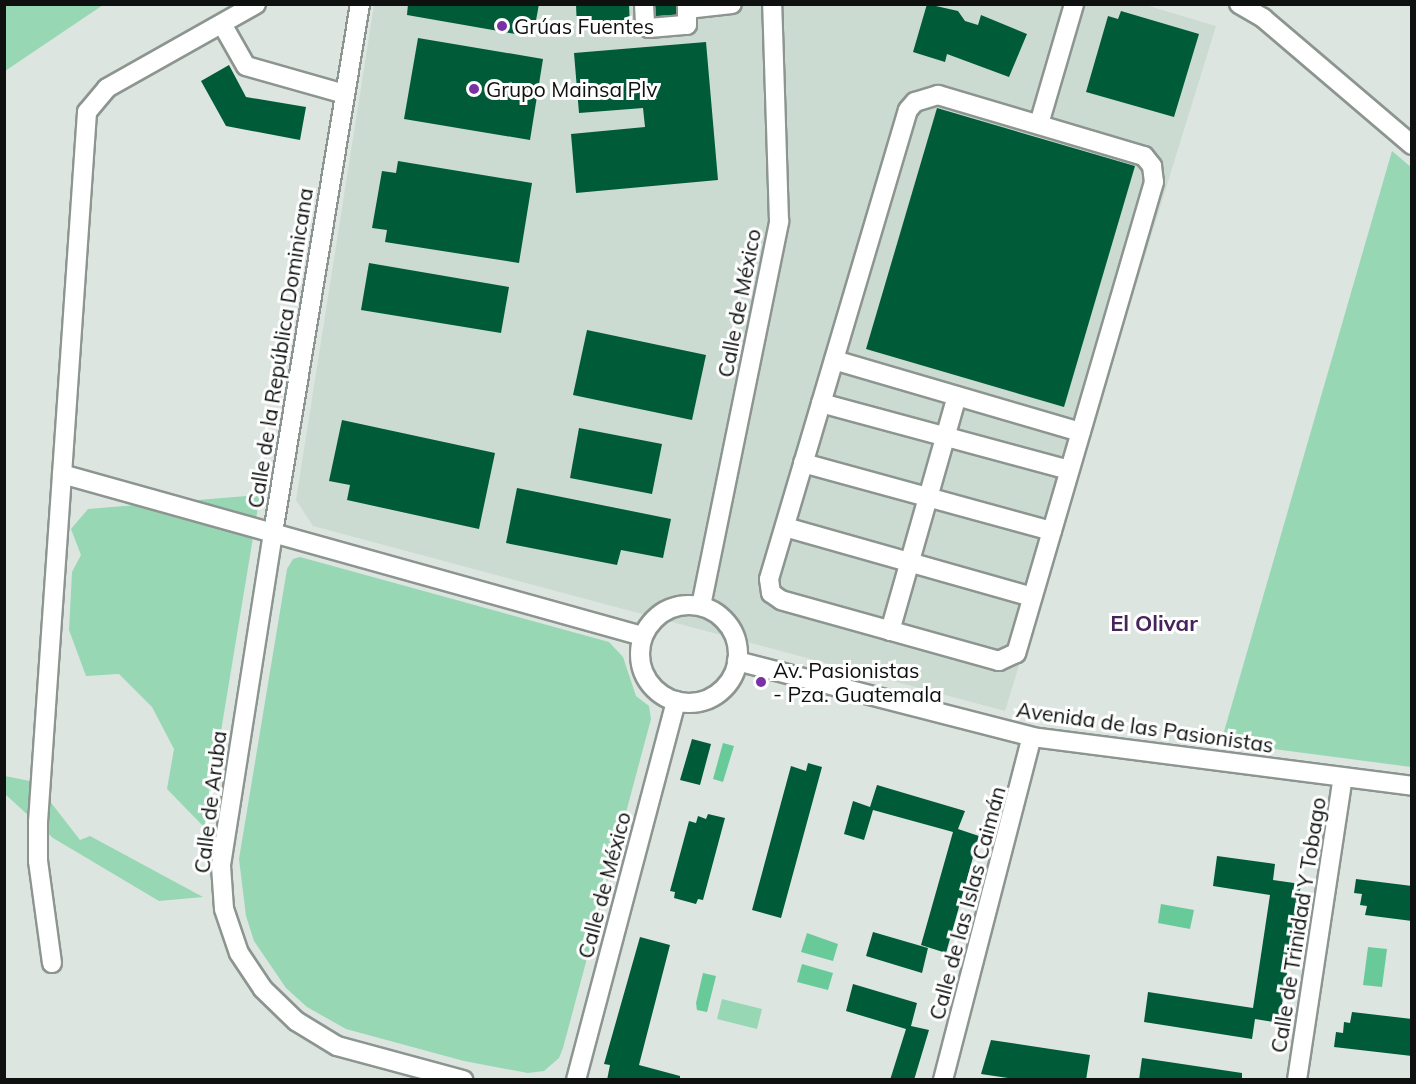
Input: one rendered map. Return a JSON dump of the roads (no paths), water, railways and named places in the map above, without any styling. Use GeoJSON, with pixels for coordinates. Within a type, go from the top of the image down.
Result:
{"type":"FeatureCollection","features":[{"type":"Feature","properties":{"kind":"street"},"geometry":{"type":"LineString","coordinates":[[52,963],[38,861],[38,822],[87,112],[107,88],[256,4]]}},
{"type":"Feature","properties":{"kind":"street","name":"Calle de la República Dominicana"},"geometry":{"type":"LineString","coordinates":[[360,4],[273,532],[643,636]]}},
{"type":"Feature","properties":{"kind":"street"},"geometry":{"type":"LineString","coordinates":[[644,4],[645,25],[649,28],[687,25],[687,7],[732,4]]}},
{"type":"Feature","properties":{"kind":"street","name":"Calle de México"},"geometry":{"type":"LineString","coordinates":[[701,606],[779,221],[772,4]]}},
{"type":"Feature","properties":{"kind":"street"},"geometry":{"type":"LineString","coordinates":[[1039,124],[1074,4]]}},
{"type":"Feature","properties":{"kind":"street"},"geometry":{"type":"LineString","coordinates":[[1239,4],[1263,18],[1412,145]]}},
{"type":"Feature","properties":{"kind":"street"},"geometry":{"type":"LineString","coordinates":[[222,24],[246,66],[345,93]]}},
{"type":"Feature","properties":{"kind":"street"},"geometry":{"type":"LineString","coordinates":[[938,95],[1144,156],[1152,166],[1154,182],[1016,652],[1010,658],[999,661],[781,600],[771,593],[769,579],[834,360],[908,111],[915,102],[938,95]]}},
{"type":"Feature","properties":{"kind":"street"},"geometry":{"type":"LineString","coordinates":[[834,360],[1081,432]]}},
{"type":"Feature","properties":{"kind":"street"},"geometry":{"type":"LineString","coordinates":[[891,631],[957,396]]}},
{"type":"Feature","properties":{"kind":"street"},"geometry":{"type":"LineString","coordinates":[[821,403],[1070,470]]}},
{"type":"Feature","properties":{"kind":"street"},"geometry":{"type":"LineString","coordinates":[[803,463],[1052,531]]}},
{"type":"Feature","properties":{"kind":"street"},"geometry":{"type":"LineString","coordinates":[[62,474],[273,532]]}},
{"type":"Feature","properties":{"kind":"street"},"geometry":{"type":"LineString","coordinates":[[784,527],[1032,597]]}},
{"type":"Feature","properties":{"kind":"street","name":"Calle de Aruba"},"geometry":{"type":"LineString","coordinates":[[273,532],[221,867],[224,909],[239,953],[263,989],[296,1021],[337,1046],[463,1080]]}},
{"type":"Feature","properties":{"kind":"street"},"geometry":{"type":"LineString","coordinates":[[687,605],[701,606],[725,621],[737,646],[737,661],[732,676],[708,699],[676,701],[661,694],[642,668],[643,636],[650,624],[667,611],[687,605]]}},
{"type":"Feature","properties":{"kind":"street","name":"Avenida de las Pasionistas"},"geometry":{"type":"LineString","coordinates":[[737,661],[1032,737],[1412,786]]}},
{"type":"Feature","properties":{"kind":"street","name":"Calle de México"},"geometry":{"type":"LineString","coordinates":[[576,1080],[676,701]]}},
{"type":"Feature","properties":{"kind":"street","name":"Calle de las Islas Caimán"},"geometry":{"type":"LineString","coordinates":[[944,1080],[1032,737]]}},
{"type":"Feature","properties":{"kind":"street","name":"Calle de Trinidad Y Tobago"},"geometry":{"type":"LineString","coordinates":[[1297,1080],[1343,777]]}},
{"type":"Feature","properties":{"kind":"place","name":"Grúas Fuentes"},"geometry":{"type":"Point","coordinates":[502,26]}},
{"type":"Feature","properties":{"kind":"place","name":"Grupo Mainsa Plv"},"geometry":{"type":"Point","coordinates":[474,89]}},
{"type":"Feature","properties":{"kind":"place","name":"Av. Pasionistas - Pza. Guatemala"},"geometry":{"type":"Point","coordinates":[761,682]}},
{"type":"Feature","properties":{"kind":"district","name":"El Olivar"},"geometry":{"type":"Point","coordinates":[1154,624]}}]}
